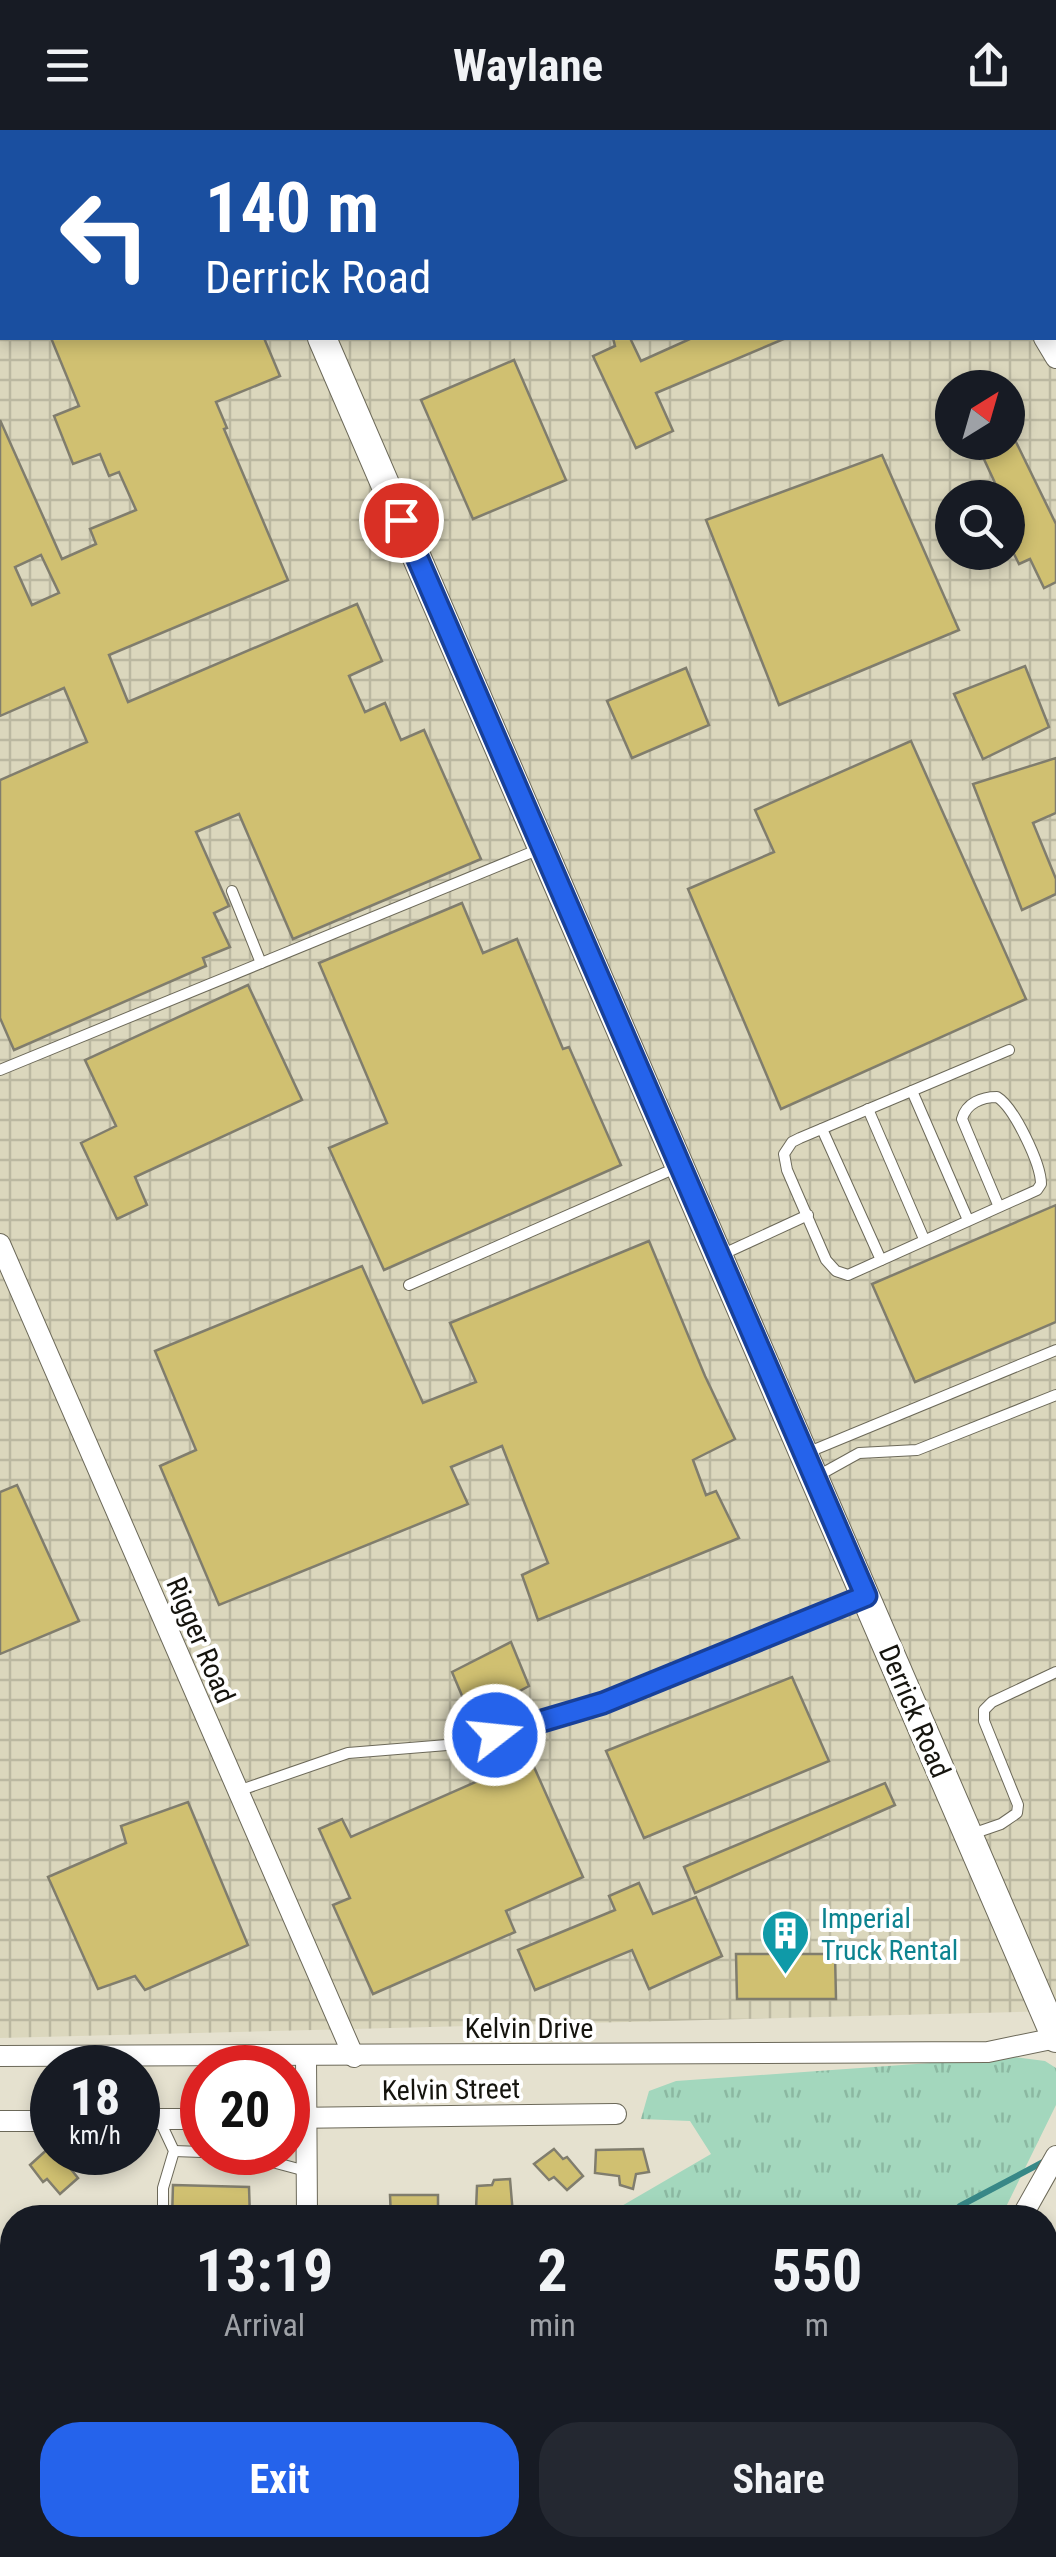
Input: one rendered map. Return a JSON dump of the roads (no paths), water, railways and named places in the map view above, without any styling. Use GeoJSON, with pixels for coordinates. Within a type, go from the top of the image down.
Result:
{"type":"FeatureCollection","features":[{"type":"Feature","properties":{"kind":"street","name":"Derrick Road"},"geometry":{"type":"LineString","coordinates":[[323,340],[1056,2038]]}},
{"type":"Feature","properties":{"kind":"street","name":"Rigger Road"},"geometry":{"type":"LineString","coordinates":[[0,1244],[354,2057]]}},
{"type":"Feature","properties":{"kind":"street","name":"Kelvin Drive"},"geometry":{"type":"LineString","coordinates":[[310,2056],[988,2052],[1056,2038]]}},
{"type":"Feature","properties":{"kind":"street","name":"Kelvin Drive"},"geometry":{"type":"LineString","coordinates":[[0,2056],[180,2056]]}},
{"type":"Feature","properties":{"kind":"street","name":"Kelvin Street"},"geometry":{"type":"LineString","coordinates":[[310,2118],[616,2114]]}},
{"type":"Feature","properties":{"kind":"street"},"geometry":{"type":"LineString","coordinates":[[160,2119],[180,2119]]}},
{"type":"Feature","properties":{"kind":"street"},"geometry":{"type":"LineString","coordinates":[[0,2121],[30,2120]]}},
{"type":"Feature","properties":{"kind":"street"},"geometry":{"type":"LineString","coordinates":[[1028,2205],[1056,2156]]}},
{"type":"Feature","properties":{"kind":"street"},"geometry":{"type":"LineString","coordinates":[[307,2175],[308,2205]]}},
{"type":"Feature","properties":{"kind":"lane"},"geometry":{"type":"LineString","coordinates":[[0,1070],[542,848]]}},
{"type":"Feature","properties":{"kind":"lane"},"geometry":{"type":"LineString","coordinates":[[232,891],[261,964]]}},
{"type":"Feature","properties":{"kind":"lane"},"geometry":{"type":"LineString","coordinates":[[1000,1207],[962,1119],[970,1106],[991,1097],[1003,1100],[1011,1109],[1042,1178],[1037,1190],[1000,1207],[968,1220],[848,1275],[836,1271],[826,1260],[787,1170],[784,1154],[792,1142],[1009,1050]]}},
{"type":"Feature","properties":{"kind":"lane"},"geometry":{"type":"LineString","coordinates":[[912,1091],[968,1220]]}},
{"type":"Feature","properties":{"kind":"lane"},"geometry":{"type":"LineString","coordinates":[[868,1109],[924,1240]]}},
{"type":"Feature","properties":{"kind":"lane"},"geometry":{"type":"LineString","coordinates":[[822,1129],[881,1260]]}},
{"type":"Feature","properties":{"kind":"lane"},"geometry":{"type":"LineString","coordinates":[[410,1286],[680,1166]]}},
{"type":"Feature","properties":{"kind":"lane"},"geometry":{"type":"LineString","coordinates":[[719,1256],[808,1215]]}},
{"type":"Feature","properties":{"kind":"lane"},"geometry":{"type":"LineString","coordinates":[[809,1466],[1056,1350]]}},
{"type":"Feature","properties":{"kind":"lane"},"geometry":{"type":"LineString","coordinates":[[809,1466],[859,1453],[917,1450],[1056,1395]]}},
{"type":"Feature","properties":{"kind":"lane"},"geometry":{"type":"LineString","coordinates":[[237,1791],[348,1753],[448,1745],[603,1703],[866,1596]]}},
{"type":"Feature","properties":{"kind":"lane"},"geometry":{"type":"LineString","coordinates":[[968,1835],[1001,1824],[1017,1813],[1018,1805],[984,1721],[984,1710],[992,1702],[1056,1672]]}},
{"type":"Feature","properties":{"kind":"lane"},"geometry":{"type":"LineString","coordinates":[[160,2119],[174,2151],[163,2188],[163,2205]]}},
{"type":"Feature","properties":{"kind":"lane"},"geometry":{"type":"LineString","coordinates":[[174,2151],[180,2151]]}},
{"type":"Feature","properties":{"kind":"waterway"},"geometry":{"type":"LineString","coordinates":[[962,2205],[1045,2161]]}},
{"type":"Feature","properties":{"kind":"place","name":"Imperial Truck Rental"},"geometry":{"type":"Point","coordinates":[786,1976]}}]}
